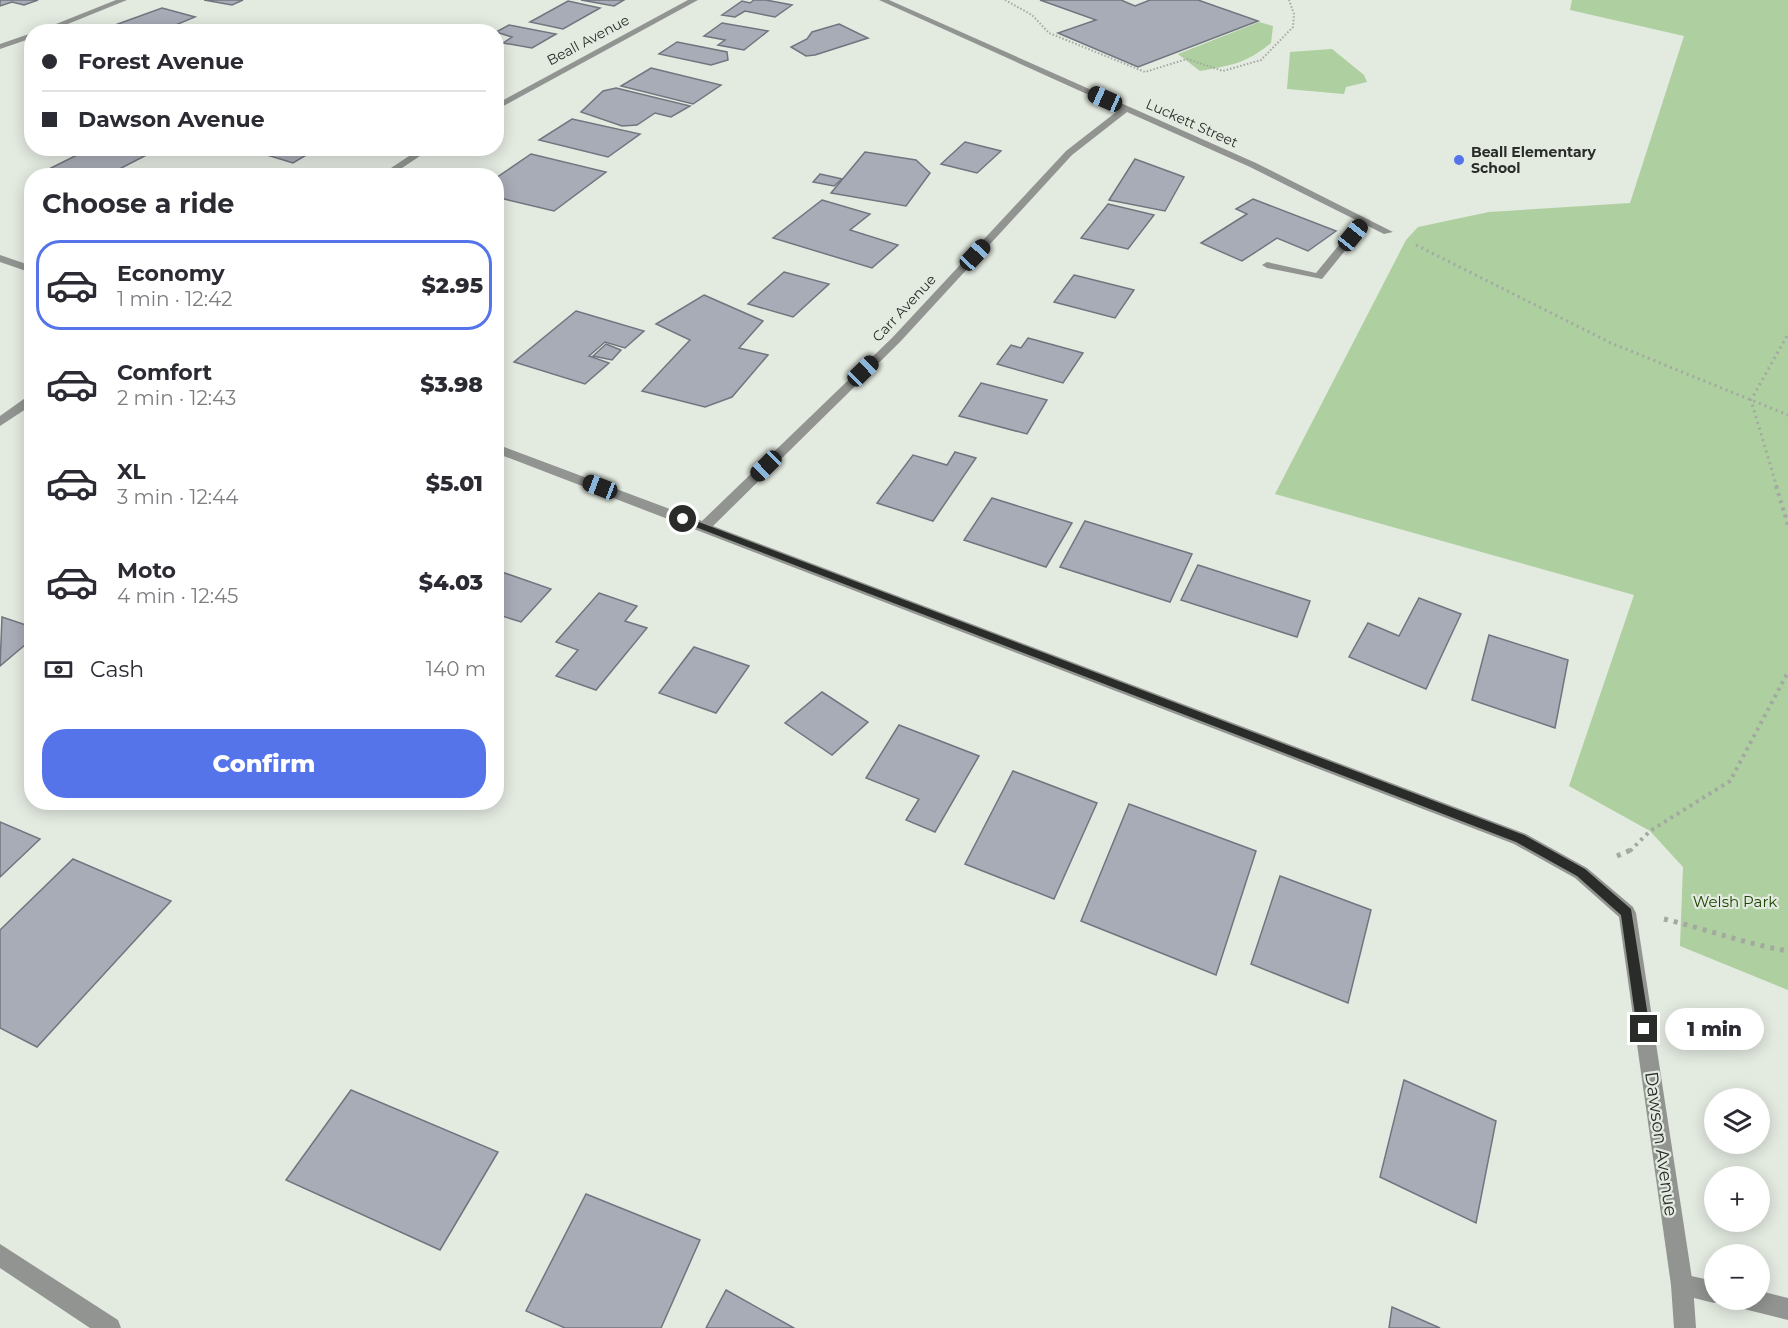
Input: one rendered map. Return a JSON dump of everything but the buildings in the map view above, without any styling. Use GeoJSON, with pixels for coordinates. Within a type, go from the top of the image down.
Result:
{"type":"FeatureCollection","features":[{"type":"Feature","properties":{"kind":"street"},"geometry":{"type":"LineString","coordinates":[[61,24],[123,0]]}},
{"type":"Feature","properties":{"kind":"street","name":"Beall Avenue"},"geometry":{"type":"LineString","coordinates":[[504,104],[694,0]]}},
{"type":"Feature","properties":{"kind":"street","name":"Luckett Street"},"geometry":{"type":"LineString","coordinates":[[883,0],[1253,165],[1388,232]]}},
{"type":"Feature","properties":{"kind":"street"},"geometry":{"type":"LineString","coordinates":[[0,47],[24,38]]}},
{"type":"Feature","properties":{"kind":"street","name":"Carr Avenue"},"geometry":{"type":"LineString","coordinates":[[704,527],[896,340],[1070,153],[1125,109]]}},
{"type":"Feature","properties":{"kind":"street"},"geometry":{"type":"LineString","coordinates":[[395,168],[415,156]]}},
{"type":"Feature","properties":{"kind":"street"},"geometry":{"type":"LineString","coordinates":[[1266,265],[1318,277],[1365,220]]}},
{"type":"Feature","properties":{"kind":"street"},"geometry":{"type":"LineString","coordinates":[[0,258],[24,267]]}},
{"type":"Feature","properties":{"kind":"street"},"geometry":{"type":"LineString","coordinates":[[0,422],[24,405]]}},
{"type":"Feature","properties":{"kind":"street"},"geometry":{"type":"LineString","coordinates":[[504,451],[1520,839],[1581,873],[1626,913]]}},
{"type":"Feature","properties":{"kind":"street","name":"Dawson Avenue"},"geometry":{"type":"LineString","coordinates":[[1626,913],[1682,1285],[1685,1328]]}},
{"type":"Feature","properties":{"kind":"street"},"geometry":{"type":"LineString","coordinates":[[0,1255],[110,1328]]}},
{"type":"Feature","properties":{"kind":"street"},"geometry":{"type":"LineString","coordinates":[[1682,1285],[1704,1290]]}},
{"type":"Feature","properties":{"kind":"street"},"geometry":{"type":"LineString","coordinates":[[1770,1305],[1788,1309]]}},
{"type":"Feature","properties":{"kind":"path"},"geometry":{"type":"LineString","coordinates":[[1005,0],[1032,15],[1048,33],[1145,72],[1187,59],[1223,71],[1261,60],[1293,27],[1294,14],[1289,0]]}},
{"type":"Feature","properties":{"kind":"path"},"geometry":{"type":"LineString","coordinates":[[1388,232],[1611,343],[1788,415]]}},
{"type":"Feature","properties":{"kind":"path"},"geometry":{"type":"LineString","coordinates":[[1788,334],[1751,400],[1788,525]]}},
{"type":"Feature","properties":{"kind":"path"},"geometry":{"type":"LineString","coordinates":[[1581,873],[1632,849],[1650,831],[1730,782],[1788,672]]}},
{"type":"Feature","properties":{"kind":"path"},"geometry":{"type":"LineString","coordinates":[[1626,913],[1681,922],[1752,945],[1788,951]]}},
{"type":"Feature","properties":{"kind":"green space","name":"Welsh Park"},"geometry":{"type":"Polygon","coordinates":[[[1572,0],[1788,0],[1788,990],[1680,946],[1683,867],[1650,831],[1569,786],[1634,595],[1275,494],[1406,240],[1418,227],[1489,212],[1630,203],[1684,36],[1570,10],[1572,0]]]}},
{"type":"Feature","properties":{"kind":"green space"},"geometry":{"type":"Polygon","coordinates":[[[1259,22],[1273,26],[1271,43],[1238,63],[1200,71],[1178,54],[1259,22]]]}},
{"type":"Feature","properties":{"kind":"green space"},"geometry":{"type":"Polygon","coordinates":[[[1332,49],[1364,75],[1367,82],[1346,87],[1344,94],[1287,89],[1290,52],[1332,49]]]}},
{"type":"Feature","properties":{"kind":"place","name":"Beall Elementary School"},"geometry":{"type":"Point","coordinates":[1459,160]}},
{"type":"Feature","properties":{"kind":"route"},"geometry":{"type":"LineString","coordinates":[[683,519],[1520,839],[1581,873],[1626,913],[1644,1029]]}}]}
